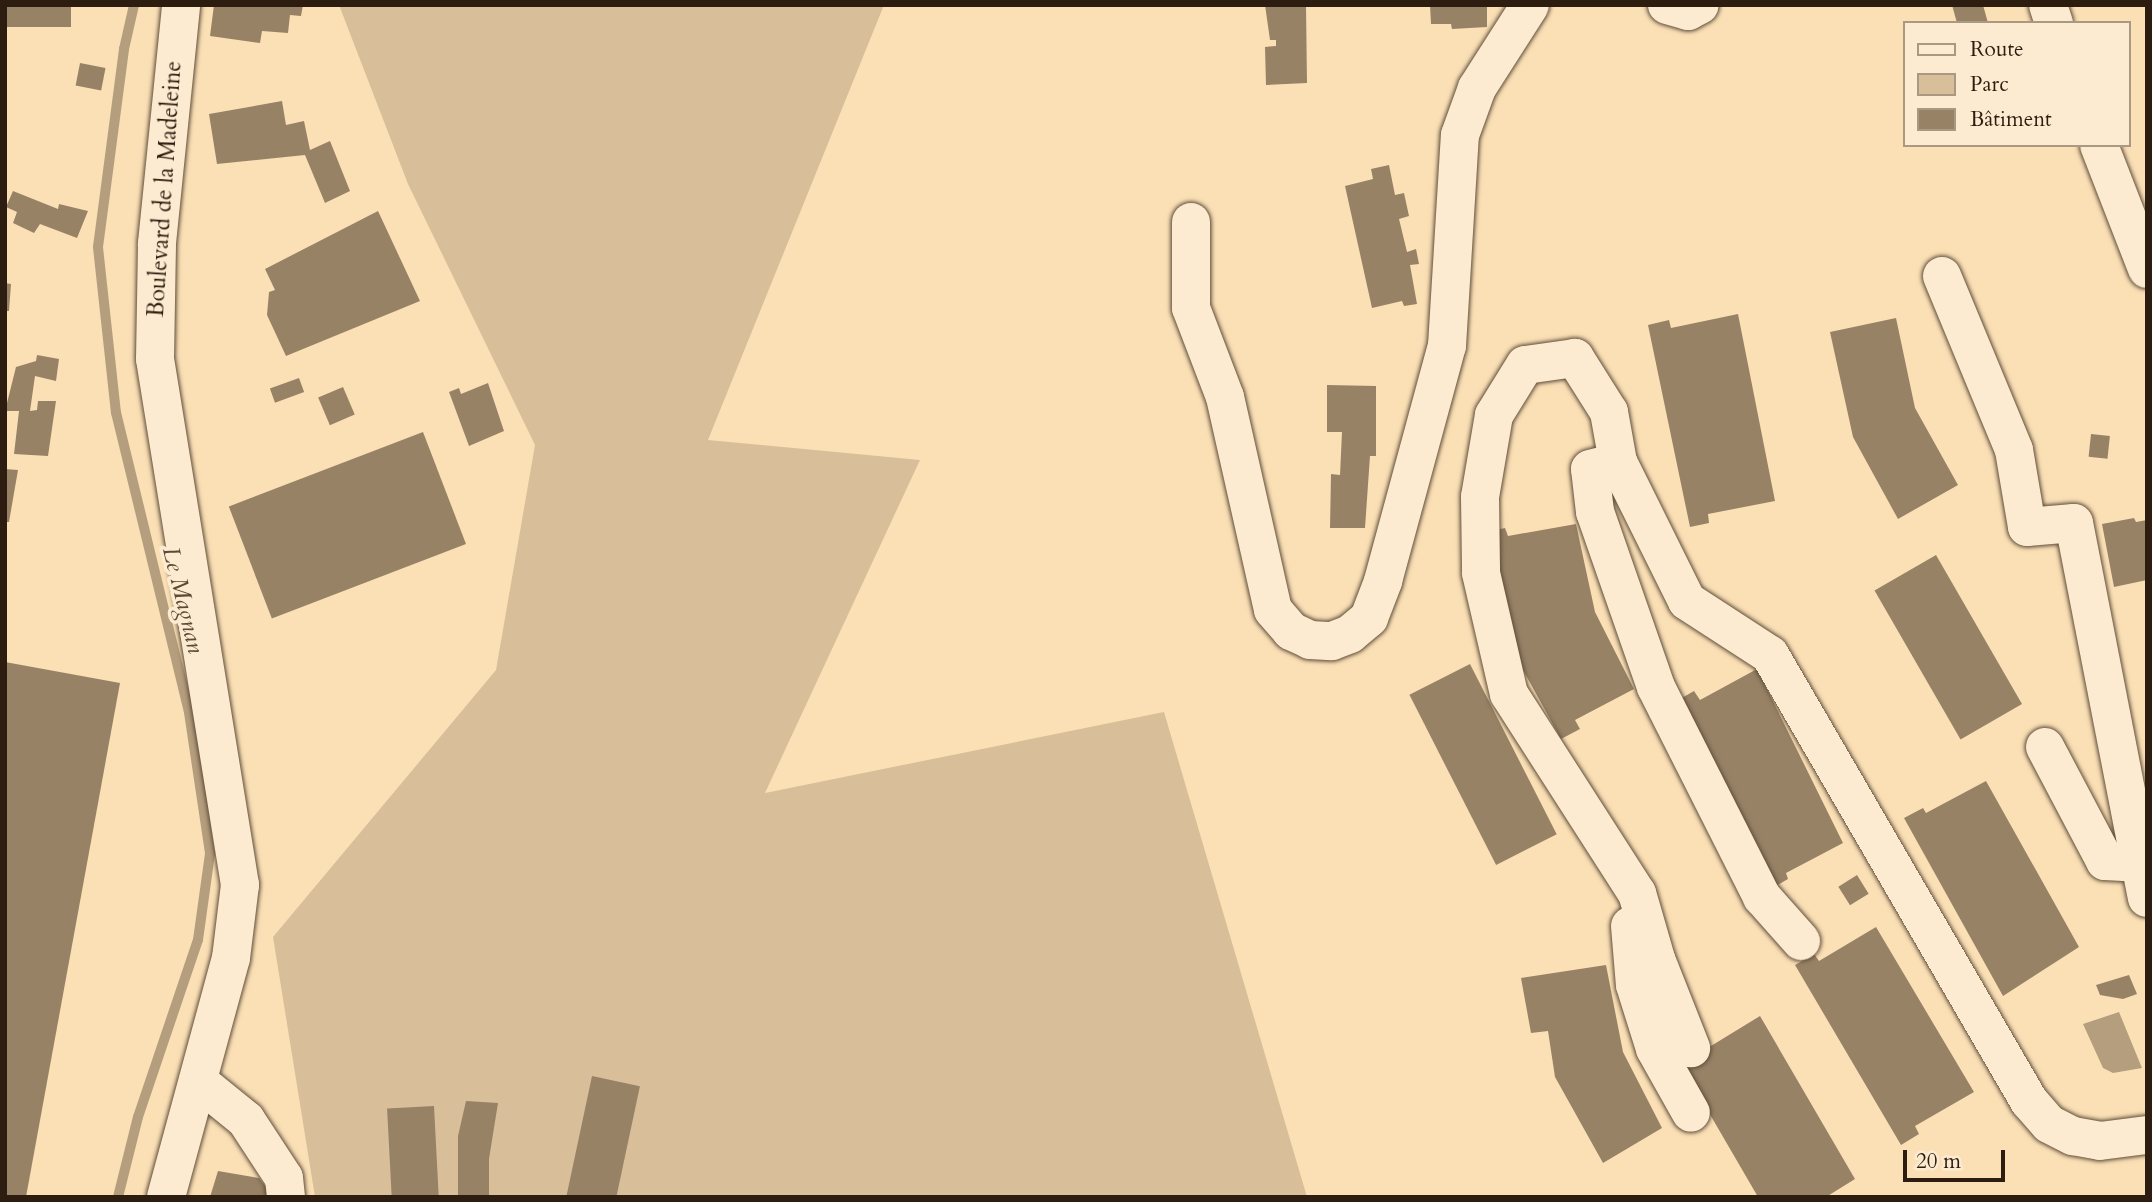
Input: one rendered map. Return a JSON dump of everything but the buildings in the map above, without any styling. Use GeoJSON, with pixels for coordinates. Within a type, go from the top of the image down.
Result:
{"type":"FeatureCollection","features":[{"type":"Feature","properties":{"kind":"street","name":"Boulevard de la Madeleine"},"geometry":{"type":"LineString","coordinates":[[166,1197],[231,958],[240,885],[155,359],[157,243],[181,5]]}},
{"type":"Feature","properties":{"kind":"street"},"geometry":{"type":"LineString","coordinates":[[1191,222],[1191,308],[1225,397],[1273,610],[1291,631],[1310,640],[1332,641],[1350,634],[1369,618],[1383,581],[1447,346],[1460,135],[1477,88],[1530,5]]}},
{"type":"Feature","properties":{"kind":"street"},"geometry":{"type":"LineString","coordinates":[[1667,5],[1688,11],[1700,5]]}},
{"type":"Feature","properties":{"kind":"street"},"geometry":{"type":"LineString","coordinates":[[2100,147],[2147,269]]}},
{"type":"Feature","properties":{"kind":"street"},"geometry":{"type":"LineString","coordinates":[[1942,276],[2014,450],[2027,527],[2074,523],[2142,880]]}},
{"type":"Feature","properties":{"kind":"street"},"geometry":{"type":"LineString","coordinates":[[1691,1048],[1656,959],[1637,893],[1509,694],[1481,573],[1480,497],[1494,415],[1525,365],[1575,358],[1609,412],[1618,462],[1687,601],[1770,655],[2029,1101],[2049,1124],[2073,1136],[2099,1141],[2147,1135]]}},
{"type":"Feature","properties":{"kind":"street"},"geometry":{"type":"LineString","coordinates":[[1618,462],[1590,469],[1595,512],[1656,687],[1762,897],[1801,941]]}},
{"type":"Feature","properties":{"kind":"street"},"geometry":{"type":"LineString","coordinates":[[2045,747],[2105,861],[2142,880]]}},
{"type":"Feature","properties":{"kind":"street"},"geometry":{"type":"LineString","coordinates":[[1637,893],[1630,927],[1635,985],[1655,1049],[1691,1113]]}},
{"type":"Feature","properties":{"kind":"street"},"geometry":{"type":"LineString","coordinates":[[198,1081],[246,1120],[285,1178],[286,1197]]}},
{"type":"Feature","properties":{"kind":"green space"},"geometry":{"type":"Polygon","coordinates":[[[339,5],[884,5],[708,440],[920,460],[765,793],[1164,712],[1307,1197],[315,1197],[273,937],[496,670],[535,445],[408,184],[339,5]]]}},
{"type":"Feature","properties":{"kind":"shaded area"},"geometry":{"type":"Polygon","coordinates":[[[2119,1012],[2142,1068],[2113,1073],[2103,1068],[2083,1024],[2119,1012]]]}},
{"type":"Feature","properties":{"kind":"waterway","name":"Le Magnan"},"geometry":{"type":"LineString","coordinates":[[118,1197],[138,1117],[198,940],[210,853],[189,712],[116,413],[98,247],[124,49],[134,5]]}}]}
